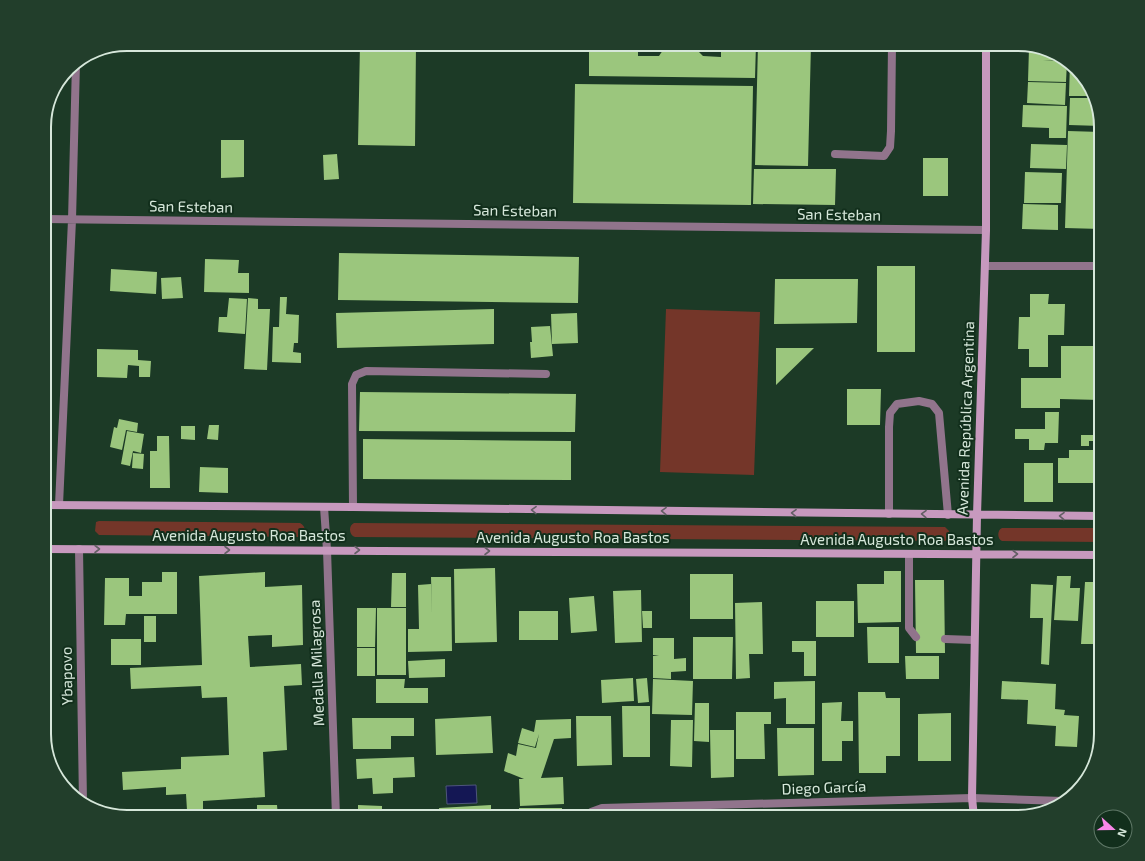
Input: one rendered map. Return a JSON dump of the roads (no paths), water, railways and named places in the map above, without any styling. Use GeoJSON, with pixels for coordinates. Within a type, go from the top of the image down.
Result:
{"type":"FeatureCollection","features":[{"type":"Feature","properties":{"kind":"main road","name":"Avenida República Argentina"},"geometry":{"type":"LineString","coordinates":[[973,810],[972,798],[976,554],[986,266],[986,51]]}},
{"type":"Feature","properties":{"kind":"main road","name":"Avenida Augusto Roa Bastos"},"geometry":{"type":"LineString","coordinates":[[51,505],[1094,516]]}},
{"type":"Feature","properties":{"kind":"main road","name":"Avenida Augusto Roa Bastos"},"geometry":{"type":"LineString","coordinates":[[51,549],[1094,555]]}},
{"type":"Feature","properties":{"kind":"street"},"geometry":{"type":"LineString","coordinates":[[835,154],[884,156],[890,147],[892,51]]}},
{"type":"Feature","properties":{"kind":"street"},"geometry":{"type":"LineString","coordinates":[[58,505],[72,220],[76,71]]}},
{"type":"Feature","properties":{"kind":"street","name":"San Esteban"},"geometry":{"type":"LineString","coordinates":[[51,219],[986,230]]}},
{"type":"Feature","properties":{"kind":"street"},"geometry":{"type":"LineString","coordinates":[[986,266],[1094,266]]}},
{"type":"Feature","properties":{"kind":"street"},"geometry":{"type":"LineString","coordinates":[[353,507],[352,384],[356,375],[366,371],[546,374]]}},
{"type":"Feature","properties":{"kind":"street"},"geometry":{"type":"LineString","coordinates":[[889,514],[890,413],[897,404],[919,401],[932,404],[940,413],[948,515]]}},
{"type":"Feature","properties":{"kind":"street","name":"Medalla Milagrosa"},"geometry":{"type":"LineString","coordinates":[[324,507],[327,550],[336,810]]}},
{"type":"Feature","properties":{"kind":"street","name":"Ybapovo"},"geometry":{"type":"LineString","coordinates":[[79,549],[83,795]]}},
{"type":"Feature","properties":{"kind":"street"},"geometry":{"type":"LineString","coordinates":[[910,554],[909,628],[916,637]]}},
{"type":"Feature","properties":{"kind":"street"},"geometry":{"type":"LineString","coordinates":[[945,638],[974,640]]}},
{"type":"Feature","properties":{"kind":"street","name":"Diego García"},"geometry":{"type":"LineString","coordinates":[[596,810],[602,808],[972,798],[1053,802]]}}]}
